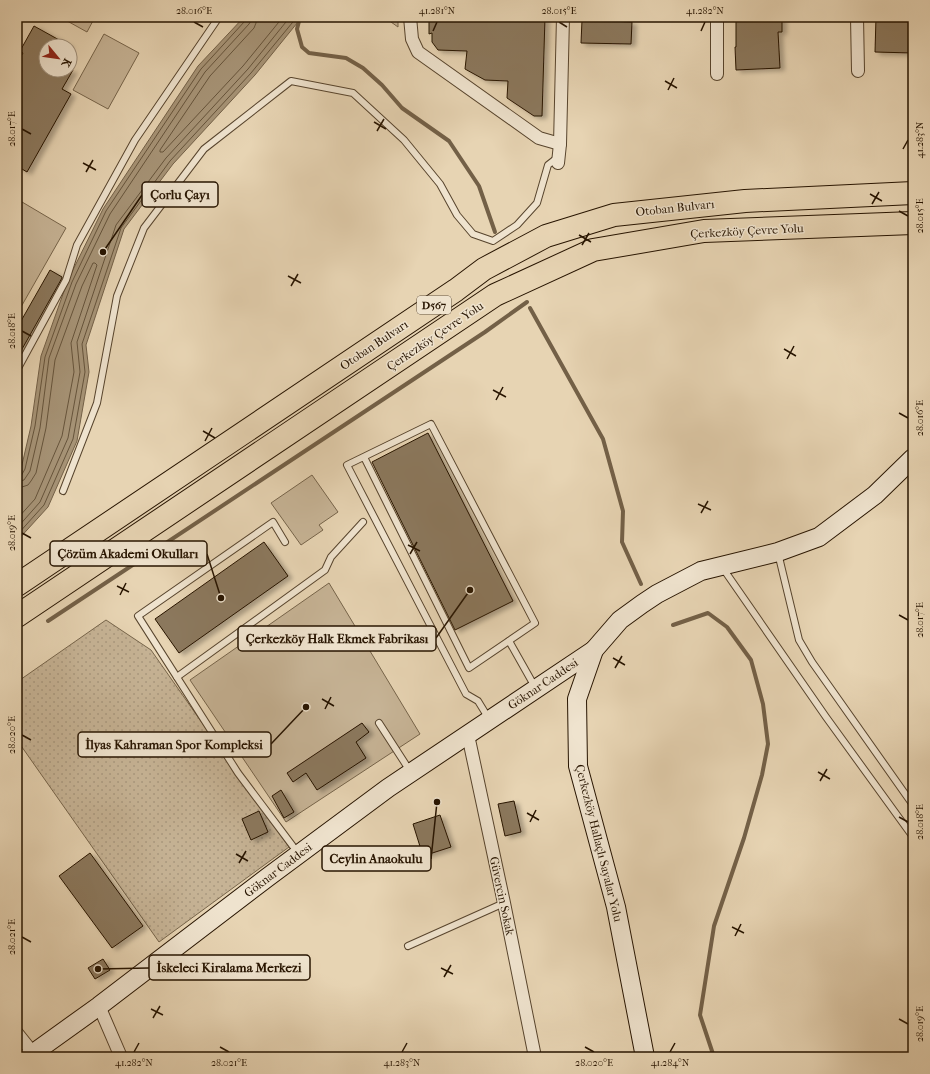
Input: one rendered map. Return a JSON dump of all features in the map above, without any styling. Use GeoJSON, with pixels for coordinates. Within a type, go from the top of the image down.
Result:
{"type":"FeatureCollection","features":[{"type":"Feature","properties":{"kind":"highway","name":"Otoban Bulvarı"},"geometry":{"type":"LineString","coordinates":[[17,585],[456,290],[484,269],[546,236],[614,215],[745,201],[911,192]]}},
{"type":"Feature","properties":{"kind":"highway","name":"Çerkezköy Çevre Yolu"},"geometry":{"type":"LineString","coordinates":[[17,616],[496,295],[593,250],[704,231],[913,223]]}},
{"type":"Feature","properties":{"kind":"main road","name":"Çerkezköy Hallaçlı Sayalar Yolu"},"geometry":{"type":"LineString","coordinates":[[645,1057],[616,907],[578,766],[577,699],[594,650],[620,620],[657,594],[701,571],[778,552],[819,537],[876,495],[913,458]]}},
{"type":"Feature","properties":{"kind":"main road","name":"Göknar Caddesi"},"geometry":{"type":"LineString","coordinates":[[31,1055],[99,1006],[388,788],[594,650]]}},
{"type":"Feature","properties":{"kind":"street"},"geometry":{"type":"LineString","coordinates":[[410,17],[412,39],[418,52],[539,138],[560,144]]}},
{"type":"Feature","properties":{"kind":"street"},"geometry":{"type":"LineString","coordinates":[[558,160],[560,144],[563,17]]}},
{"type":"Feature","properties":{"kind":"street"},"geometry":{"type":"LineString","coordinates":[[717,17],[717,74]]}},
{"type":"Feature","properties":{"kind":"street"},"geometry":{"type":"LineString","coordinates":[[857,17],[858,71]]}},
{"type":"Feature","properties":{"kind":"street","name":"Güvercin Sokak"},"geometry":{"type":"LineString","coordinates":[[468,735],[535,1057]]}},
{"type":"Feature","properties":{"kind":"street"},"geometry":{"type":"LineString","coordinates":[[99,1006],[121,1057]]}},
{"type":"Feature","properties":{"kind":"street"},"geometry":{"type":"LineString","coordinates":[[17,1033],[31,1055]]}},
{"type":"Feature","properties":{"kind":"lane"},"geometry":{"type":"LineString","coordinates":[[17,370],[66,280],[77,245],[135,140],[219,17]]}},
{"type":"Feature","properties":{"kind":"lane"},"geometry":{"type":"LineString","coordinates":[[63,491],[97,403],[117,296],[144,228],[204,149],[291,81],[353,93],[404,140],[440,184],[457,215],[473,234],[493,241],[517,225],[537,203],[548,165],[558,160]]}},
{"type":"Feature","properties":{"kind":"lane"},"geometry":{"type":"LineString","coordinates":[[364,457],[469,668],[535,623],[431,424],[347,465],[466,694],[478,701],[490,720]]}},
{"type":"Feature","properties":{"kind":"lane"},"geometry":{"type":"LineString","coordinates":[[285,542],[272,522],[138,616],[238,772],[299,854]]}},
{"type":"Feature","properties":{"kind":"lane"},"geometry":{"type":"LineString","coordinates":[[177,677],[325,570],[331,557],[363,522]]}},
{"type":"Feature","properties":{"kind":"lane"},"geometry":{"type":"LineString","coordinates":[[778,552],[799,640],[812,662],[913,806]]}},
{"type":"Feature","properties":{"kind":"lane"},"geometry":{"type":"LineString","coordinates":[[721,566],[826,717],[913,837]]}},
{"type":"Feature","properties":{"kind":"lane"},"geometry":{"type":"LineString","coordinates":[[509,641],[536,689]]}},
{"type":"Feature","properties":{"kind":"lane"},"geometry":{"type":"LineString","coordinates":[[379,723],[411,772]]}},
{"type":"Feature","properties":{"kind":"lane"},"geometry":{"type":"LineString","coordinates":[[408,946],[504,903]]}},
{"type":"Feature","properties":{"kind":"shaded area"},"geometry":{"type":"Polygon","coordinates":[[[60,17],[95,17],[87,32],[60,17]]]}},
{"type":"Feature","properties":{"kind":"shaded area"},"geometry":{"type":"Polygon","coordinates":[[[384,17],[398,17],[398,27],[384,17]]]}},
{"type":"Feature","properties":{"kind":"shaded area"},"geometry":{"type":"Polygon","coordinates":[[[104,34],[139,53],[108,109],[73,90],[104,34]]]}},
{"type":"Feature","properties":{"kind":"shaded area"},"geometry":{"type":"Polygon","coordinates":[[[17,199],[66,228],[17,314],[17,199]]]}},
{"type":"Feature","properties":{"kind":"shaded area"},"geometry":{"type":"Polygon","coordinates":[[[312,475],[338,512],[319,525],[323,530],[301,545],[271,503],[312,475]]]}},
{"type":"Feature","properties":{"kind":"shaded area"},"geometry":{"type":"Polygon","coordinates":[[[329,583],[420,734],[286,822],[190,680],[329,583]]]}},
{"type":"Feature","properties":{"kind":"shaded area"},"geometry":{"type":"Polygon","coordinates":[[[106,620],[151,650],[289,847],[159,942],[17,740],[17,682],[106,620]]]}},
{"type":"Feature","properties":{"kind":"water"},"geometry":{"type":"Polygon","coordinates":[[[244,17],[302,17],[255,75],[173,164],[124,229],[86,345],[89,372],[77,441],[48,507],[17,541],[17,476],[21,469],[31,426],[41,356],[68,280],[103,209],[198,66],[244,17]]]}},
{"type":"Feature","properties":{"kind":"building"},"geometry":{"type":"Polygon","coordinates":[[[429,17],[545,17],[542,116],[534,116],[507,98],[508,81],[485,80],[465,69],[467,51],[438,50],[432,42],[432,33],[429,34],[429,17]]]}},
{"type":"Feature","properties":{"kind":"building"},"geometry":{"type":"Polygon","coordinates":[[[736,17],[782,17],[782,32],[778,32],[780,68],[736,70],[736,17]]]}},
{"type":"Feature","properties":{"kind":"building"},"geometry":{"type":"Polygon","coordinates":[[[876,17],[913,17],[913,53],[875,52],[876,17]]]}},
{"type":"Feature","properties":{"kind":"building"},"geometry":{"type":"Polygon","coordinates":[[[582,20],[632,22],[631,44],[581,43],[582,20]]]}},
{"type":"Feature","properties":{"kind":"building"},"geometry":{"type":"Polygon","coordinates":[[[34,26],[56,38],[38,38],[38,78],[68,78],[62,89],[71,94],[27,172],[17,166],[17,63],[23,53],[20,51],[34,26]]]}},
{"type":"Feature","properties":{"kind":"building"},"geometry":{"type":"Polygon","coordinates":[[[50,270],[62,278],[17,358],[17,328],[50,270]]]}},
{"type":"Feature","properties":{"kind":"building"},"geometry":{"type":"Polygon","coordinates":[[[428,433],[513,601],[455,630],[372,462],[428,433]]]}},
{"type":"Feature","properties":{"kind":"building"},"geometry":{"type":"Polygon","coordinates":[[[264,542],[288,576],[179,653],[155,619],[264,542]]]}},
{"type":"Feature","properties":{"kind":"building"},"geometry":{"type":"Polygon","coordinates":[[[362,723],[369,732],[356,742],[366,758],[317,790],[306,773],[293,782],[287,773],[362,723]]]}},
{"type":"Feature","properties":{"kind":"building"},"geometry":{"type":"Polygon","coordinates":[[[281,790],[294,812],[284,818],[272,796],[281,790]]]}},
{"type":"Feature","properties":{"kind":"building"},"geometry":{"type":"Polygon","coordinates":[[[514,801],[521,832],[505,836],[498,804],[514,801]]]}},
{"type":"Feature","properties":{"kind":"building"},"geometry":{"type":"Polygon","coordinates":[[[259,811],[268,832],[251,840],[242,819],[259,811]]]}},
{"type":"Feature","properties":{"kind":"building"},"geometry":{"type":"Polygon","coordinates":[[[440,815],[451,847],[423,856],[413,824],[440,815]]]}},
{"type":"Feature","properties":{"kind":"building"},"geometry":{"type":"Polygon","coordinates":[[[90,853],[143,926],[112,948],[59,876],[90,853]]]}},
{"type":"Feature","properties":{"kind":"building"},"geometry":{"type":"Polygon","coordinates":[[[103,959],[110,970],[95,979],[88,968],[103,959]]]}},
{"type":"Feature","properties":{"kind":"waterway"},"geometry":{"type":"LineString","coordinates":[[300,17],[297,29],[302,47],[309,53],[346,58],[363,68],[382,85],[402,108],[449,141],[479,186],[495,232]]}},
{"type":"Feature","properties":{"kind":"waterway"},"geometry":{"type":"LineString","coordinates":[[48,621],[485,332],[527,302]]}},
{"type":"Feature","properties":{"kind":"waterway"},"geometry":{"type":"LineString","coordinates":[[530,308],[603,439],[623,511],[622,542],[641,584]]}},
{"type":"Feature","properties":{"kind":"waterway"},"geometry":{"type":"LineString","coordinates":[[673,625],[708,613],[727,627],[751,660],[763,704],[768,744],[762,775],[744,838],[714,926],[700,1015],[714,1057]]}},
{"type":"Feature","properties":{"kind":"place","name":"Çorlu Çayı"},"geometry":{"type":"Point","coordinates":[103,252]}},
{"type":"Feature","properties":{"kind":"place","name":"Çerkezköy Halk Ekmek Fabrikası"},"geometry":{"type":"Point","coordinates":[470,590]}},
{"type":"Feature","properties":{"kind":"place","name":"Çözüm Akademi Okulları"},"geometry":{"type":"Point","coordinates":[221,598]}},
{"type":"Feature","properties":{"kind":"place","name":"İlyas Kahraman Spor Kompleksi"},"geometry":{"type":"Point","coordinates":[306,707]}},
{"type":"Feature","properties":{"kind":"place","name":"Ceylin Anaokulu"},"geometry":{"type":"Point","coordinates":[437,802]}},
{"type":"Feature","properties":{"kind":"place","name":"İskeleci Kiralama Merkezi"},"geometry":{"type":"Point","coordinates":[98,969]}}]}
